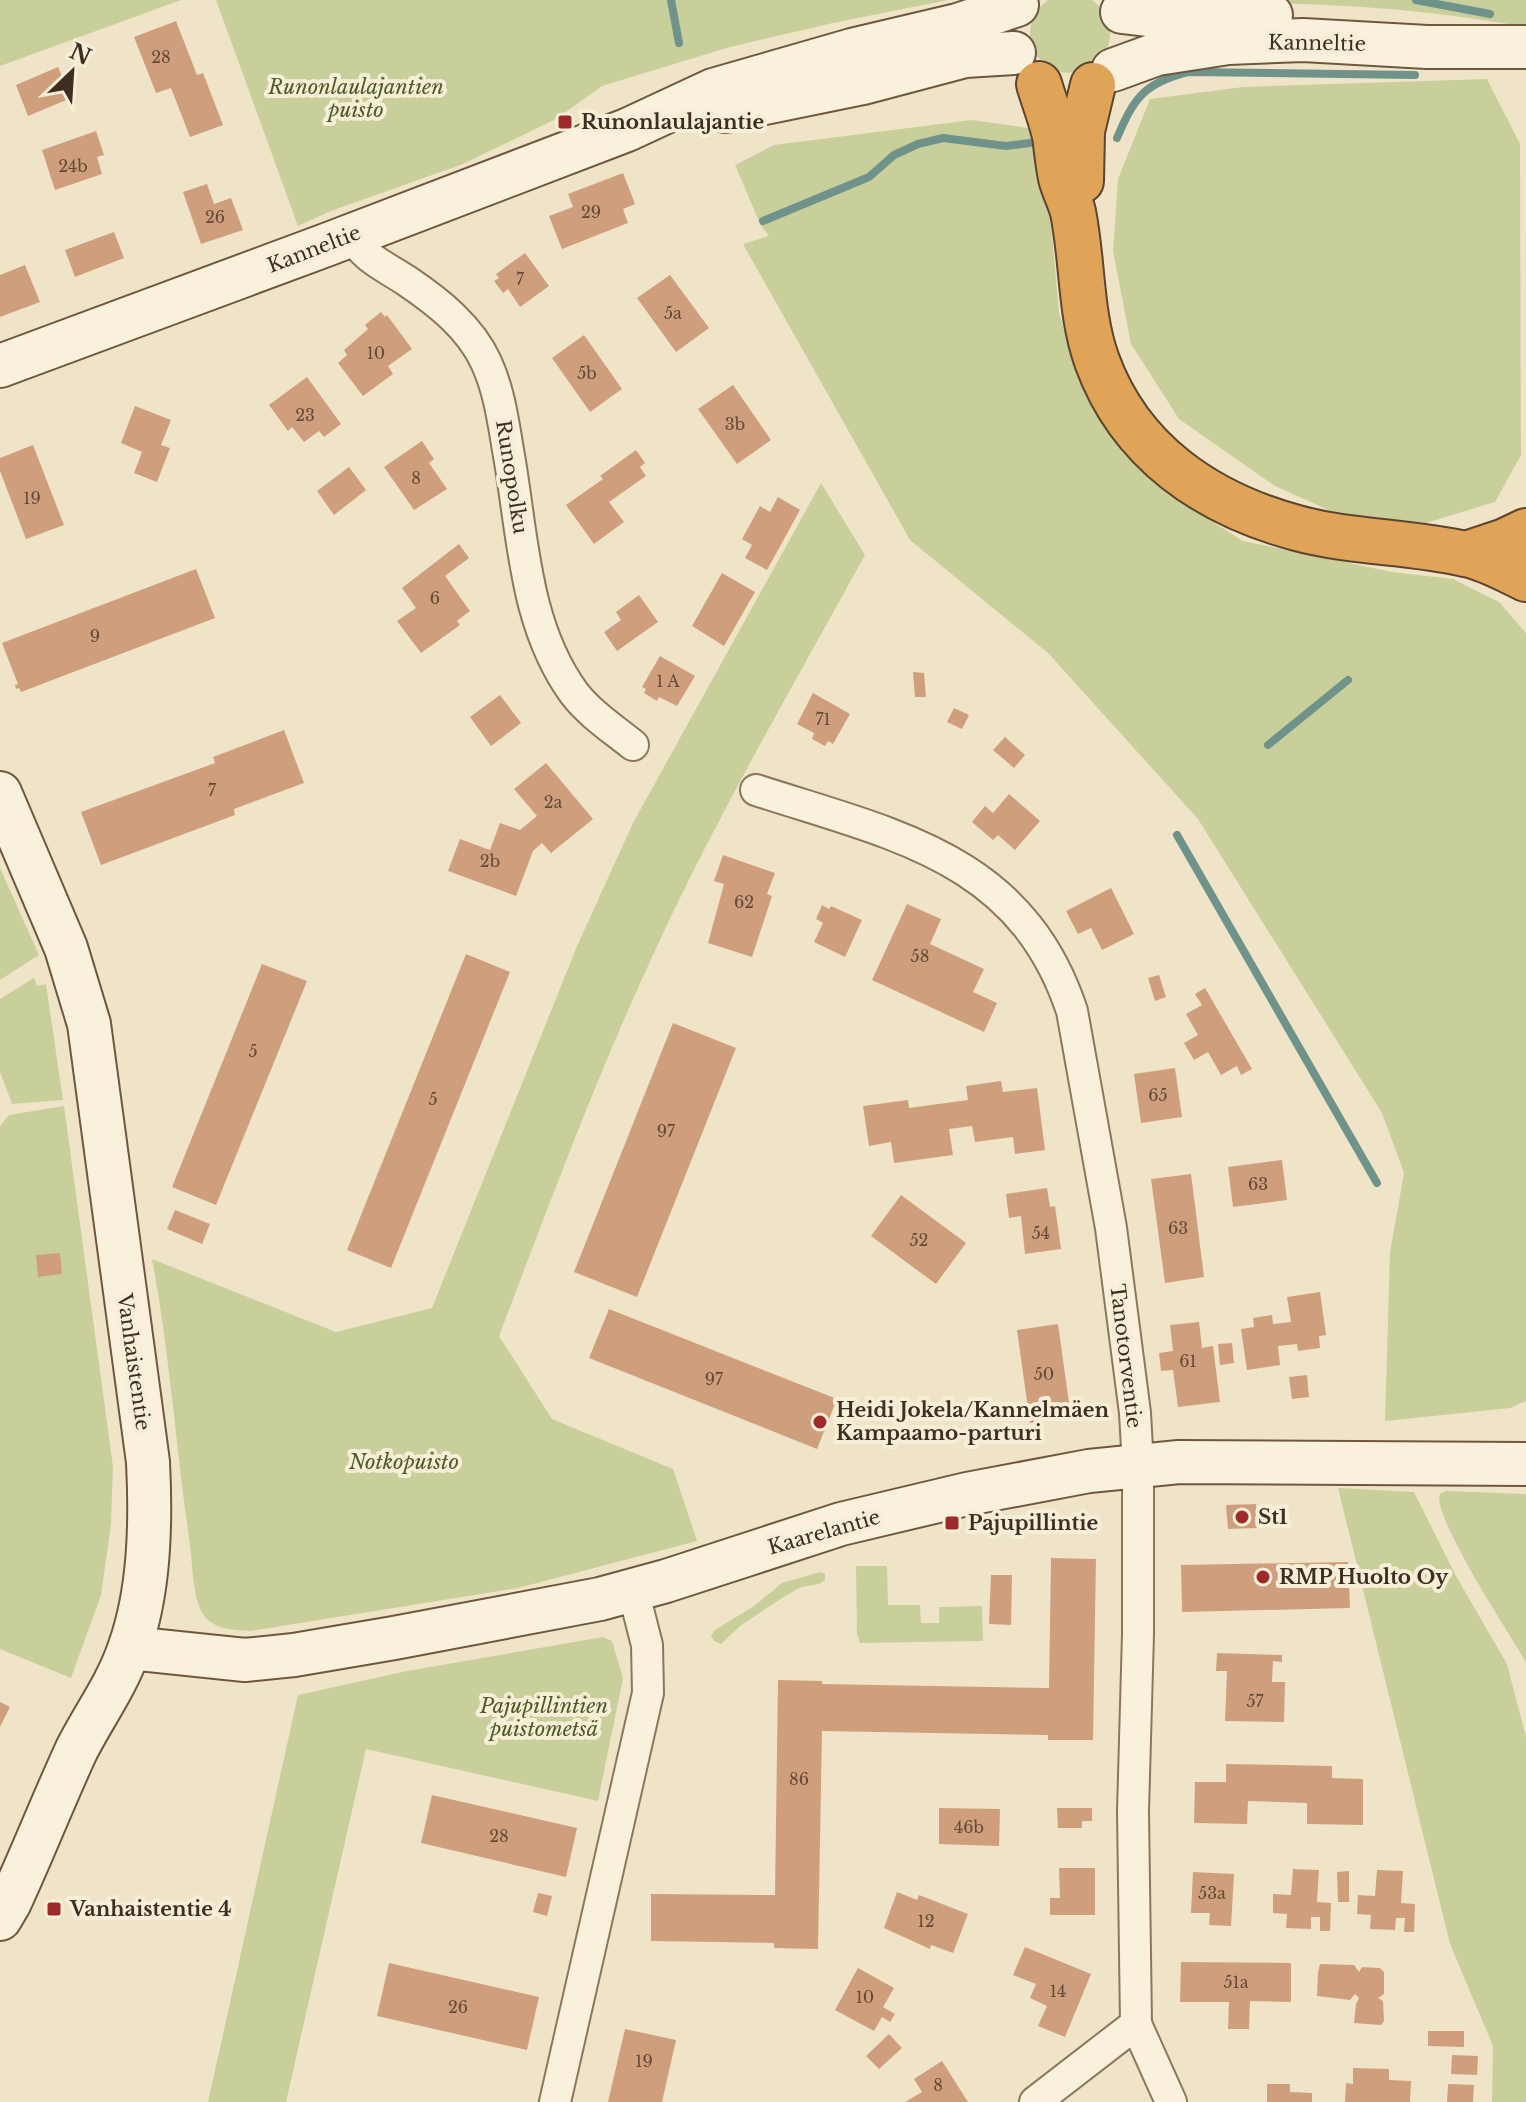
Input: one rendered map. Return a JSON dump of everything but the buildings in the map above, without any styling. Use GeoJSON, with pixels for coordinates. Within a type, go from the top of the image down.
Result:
{"type":"FeatureCollection","features":[{"type":"Feature","properties":{"kind":"highway"},"geometry":{"type":"LineString","coordinates":[[1026,68],[1054,133],[1061,179],[1072,210],[1085,312],[1096,360],[1115,401],[1142,437],[1172,469],[1221,500],[1254,515],[1299,529],[1348,539],[1466,554],[1526,579]]}},
{"type":"Feature","properties":{"kind":"highway"},"geometry":{"type":"LineString","coordinates":[[1072,210],[1082,180],[1082,131],[1103,78]]}},
{"type":"Feature","properties":{"kind":"highway"},"geometry":{"type":"LineString","coordinates":[[1466,554],[1526,531]]}},
{"type":"Feature","properties":{"kind":"main road"},"geometry":{"type":"LineString","coordinates":[[1019,2],[1010,28],[1026,68]]}},
{"type":"Feature","properties":{"kind":"main road","name":"Kanneltie"},"geometry":{"type":"LineString","coordinates":[[0,366],[627,130],[737,81],[958,25],[1019,2]]}},
{"type":"Feature","properties":{"kind":"main road"},"geometry":{"type":"LineString","coordinates":[[1103,78],[1121,57],[1125,42],[1119,6]]}},
{"type":"Feature","properties":{"kind":"main road","name":"Kanneltie"},"geometry":{"type":"LineString","coordinates":[[1119,6],[1164,17],[1281,14],[1420,25],[1526,46]]}},
{"type":"Feature","properties":{"kind":"main road","name":"Kanneltie"},"geometry":{"type":"LineString","coordinates":[[627,130],[863,83],[965,56],[1026,68],[1066,91],[1157,54],[1228,43],[1303,40],[1427,47],[1526,46]]}},
{"type":"Feature","properties":{"kind":"main road","name":"Vanhaistentie"},"geometry":{"type":"LineString","coordinates":[[0,793],[66,948],[89,1024],[148,1462],[148,1542],[141,1599],[130,1648],[112,1689],[77,1749],[0,1919]]}},
{"type":"Feature","properties":{"kind":"main road","name":"Kaarelantie"},"geometry":{"type":"LineString","coordinates":[[130,1648],[245,1660],[294,1655],[633,1590],[841,1524],[967,1494],[1089,1471],[1179,1462],[1526,1464]]}},
{"type":"Feature","properties":{"kind":"street","name":"Runopolku"},"geometry":{"type":"LineString","coordinates":[[352,235],[367,256],[407,281],[459,323],[486,362],[501,407],[535,613],[551,659],[576,695],[633,745]]}},
{"type":"Feature","properties":{"kind":"street","name":"Tanotorventie"},"geometry":{"type":"LineString","coordinates":[[756,790],[889,833],[960,865],[981,879],[1012,907],[1042,945],[1061,977],[1072,1011],[1111,1228],[1135,1413],[1138,1466],[1138,1634],[1133,1811],[1136,2024],[1171,2102]]}},
{"type":"Feature","properties":{"kind":"street"},"geometry":{"type":"LineString","coordinates":[[555,2102],[648,1693],[647,1645],[633,1590]]}},
{"type":"Feature","properties":{"kind":"street"},"geometry":{"type":"LineString","coordinates":[[1035,2102],[1136,2024]]}},
{"type":"Feature","properties":{"kind":"green space"},"geometry":{"type":"Polygon","coordinates":[[[0,0],[181,0],[0,66],[0,0]]]}},
{"type":"Feature","properties":{"kind":"green space","name":"Runonlaulajantien puisto"},"geometry":{"type":"Polygon","coordinates":[[[216,0],[948,0],[730,47],[602,86],[556,119],[463,164],[331,211],[298,226],[216,0]]]}},
{"type":"Feature","properties":{"kind":"green space"},"geometry":{"type":"Polygon","coordinates":[[[1048,0],[1092,0],[1103,11],[1110,31],[1109,41],[1106,52],[1095,63],[1078,71],[1062,72],[1048,67],[1038,57],[1031,43],[1030,29],[1036,14],[1048,0]]]}},
{"type":"Feature","properties":{"kind":"green space"},"geometry":{"type":"Polygon","coordinates":[[[1154,0],[1526,0],[1526,27],[1376,8],[1154,0]]]}},
{"type":"Feature","properties":{"kind":"green space"},"geometry":{"type":"Polygon","coordinates":[[[1487,79],[1520,144],[1521,455],[1495,502],[1426,523],[1335,513],[1275,486],[1179,419],[1131,344],[1113,251],[1118,179],[1150,99],[1243,87],[1487,79]]]}},
{"type":"Feature","properties":{"kind":"green space"},"geometry":{"type":"Polygon","coordinates":[[[972,120],[1043,130],[1059,313],[1082,383],[1122,452],[1172,496],[1243,541],[1392,572],[1453,579],[1499,602],[1526,633],[1526,1401],[1510,1408],[1385,1421],[1390,1253],[1404,1173],[1382,1113],[1198,819],[1048,653],[910,540],[743,244],[769,236],[761,226],[735,165],[774,145],[972,120]]]}},
{"type":"Feature","properties":{"kind":"green space","name":"Notkopuisto"},"geometry":{"type":"Polygon","coordinates":[[[821,483],[865,555],[732,796],[658,944],[555,1188],[499,1336],[552,1419],[673,1469],[697,1541],[518,1588],[251,1631],[215,1625],[205,1617],[195,1592],[152,1259],[336,1332],[432,1308],[577,946],[633,823],[821,483]]]}},
{"type":"Feature","properties":{"kind":"green space"},"geometry":{"type":"Polygon","coordinates":[[[0,868],[39,955],[0,980],[0,868]]]}},
{"type":"Feature","properties":{"kind":"green space"},"geometry":{"type":"Polygon","coordinates":[[[34,978],[37,986],[46,984],[63,1100],[12,1104],[0,1072],[0,999],[34,978]]]}},
{"type":"Feature","properties":{"kind":"green space"},"geometry":{"type":"Polygon","coordinates":[[[64,1106],[113,1467],[111,1524],[101,1595],[71,1678],[0,1649],[0,1126],[9,1115],[64,1106]]]}},
{"type":"Feature","properties":{"kind":"green space"},"geometry":{"type":"Polygon","coordinates":[[[1338,1488],[1414,1492],[1456,1576],[1507,1664],[1526,1737],[1526,2102],[1492,2102],[1493,2046],[1450,1944],[1338,1488]]]}},
{"type":"Feature","properties":{"kind":"green space"},"geometry":{"type":"Polygon","coordinates":[[[1446,1491],[1526,1494],[1526,1662],[1459,1550],[1440,1506],[1440,1494],[1446,1491]]]}},
{"type":"Feature","properties":{"kind":"green space"},"geometry":{"type":"Polygon","coordinates":[[[856,1566],[887,1566],[888,1605],[920,1605],[921,1623],[939,1623],[939,1607],[982,1606],[983,1641],[860,1643],[857,1634],[856,1566]]]}},
{"type":"Feature","properties":{"kind":"green space"},"geometry":{"type":"Polygon","coordinates":[[[820,1572],[825,1574],[825,1580],[819,1584],[801,1587],[785,1596],[740,1626],[721,1644],[714,1641],[711,1636],[715,1630],[754,1606],[782,1583],[820,1572]]]}},
{"type":"Feature","properties":{"kind":"green space","name":"Pajupillintien puistometsä"},"geometry":{"type":"Polygon","coordinates":[[[603,1637],[612,1641],[623,1678],[598,1801],[366,1749],[286,2102],[208,2102],[298,1695],[407,1671],[603,1637]]]}},
{"type":"Feature","properties":{"kind":"waterway"},"geometry":{"type":"LineString","coordinates":[[671,0],[679,43]]}},
{"type":"Feature","properties":{"kind":"waterway"},"geometry":{"type":"LineString","coordinates":[[1416,0],[1490,14]]}},
{"type":"Feature","properties":{"kind":"waterway"},"geometry":{"type":"LineString","coordinates":[[1117,138],[1129,112],[1142,94],[1161,81],[1188,72],[1415,75]]}},
{"type":"Feature","properties":{"kind":"waterway"},"geometry":{"type":"LineString","coordinates":[[763,221],[869,177],[894,155],[918,144],[943,138],[1006,146],[1030,143]]}},
{"type":"Feature","properties":{"kind":"waterway"},"geometry":{"type":"LineString","coordinates":[[1268,745],[1348,680]]}},
{"type":"Feature","properties":{"kind":"waterway"},"geometry":{"type":"LineString","coordinates":[[1177,835],[1377,1183]]}},
{"type":"Feature","properties":{"kind":"place","name":"Runonlaulajantie"},"geometry":{"type":"Point","coordinates":[565,122]}},
{"type":"Feature","properties":{"kind":"place","name":"Heidi Jokela/Kannelmäen Kampaamo-parturi"},"geometry":{"type":"Point","coordinates":[820,1422]}},
{"type":"Feature","properties":{"kind":"place","name":"St1"},"geometry":{"type":"Point","coordinates":[1242,1517]}},
{"type":"Feature","properties":{"kind":"place","name":"Pajupillintie"},"geometry":{"type":"Point","coordinates":[952,1523]}},
{"type":"Feature","properties":{"kind":"place","name":"RMP Huolto Oy"},"geometry":{"type":"Point","coordinates":[1263,1577]}},
{"type":"Feature","properties":{"kind":"place","name":"Vanhaistentie 4"},"geometry":{"type":"Point","coordinates":[54,1909]}}]}
